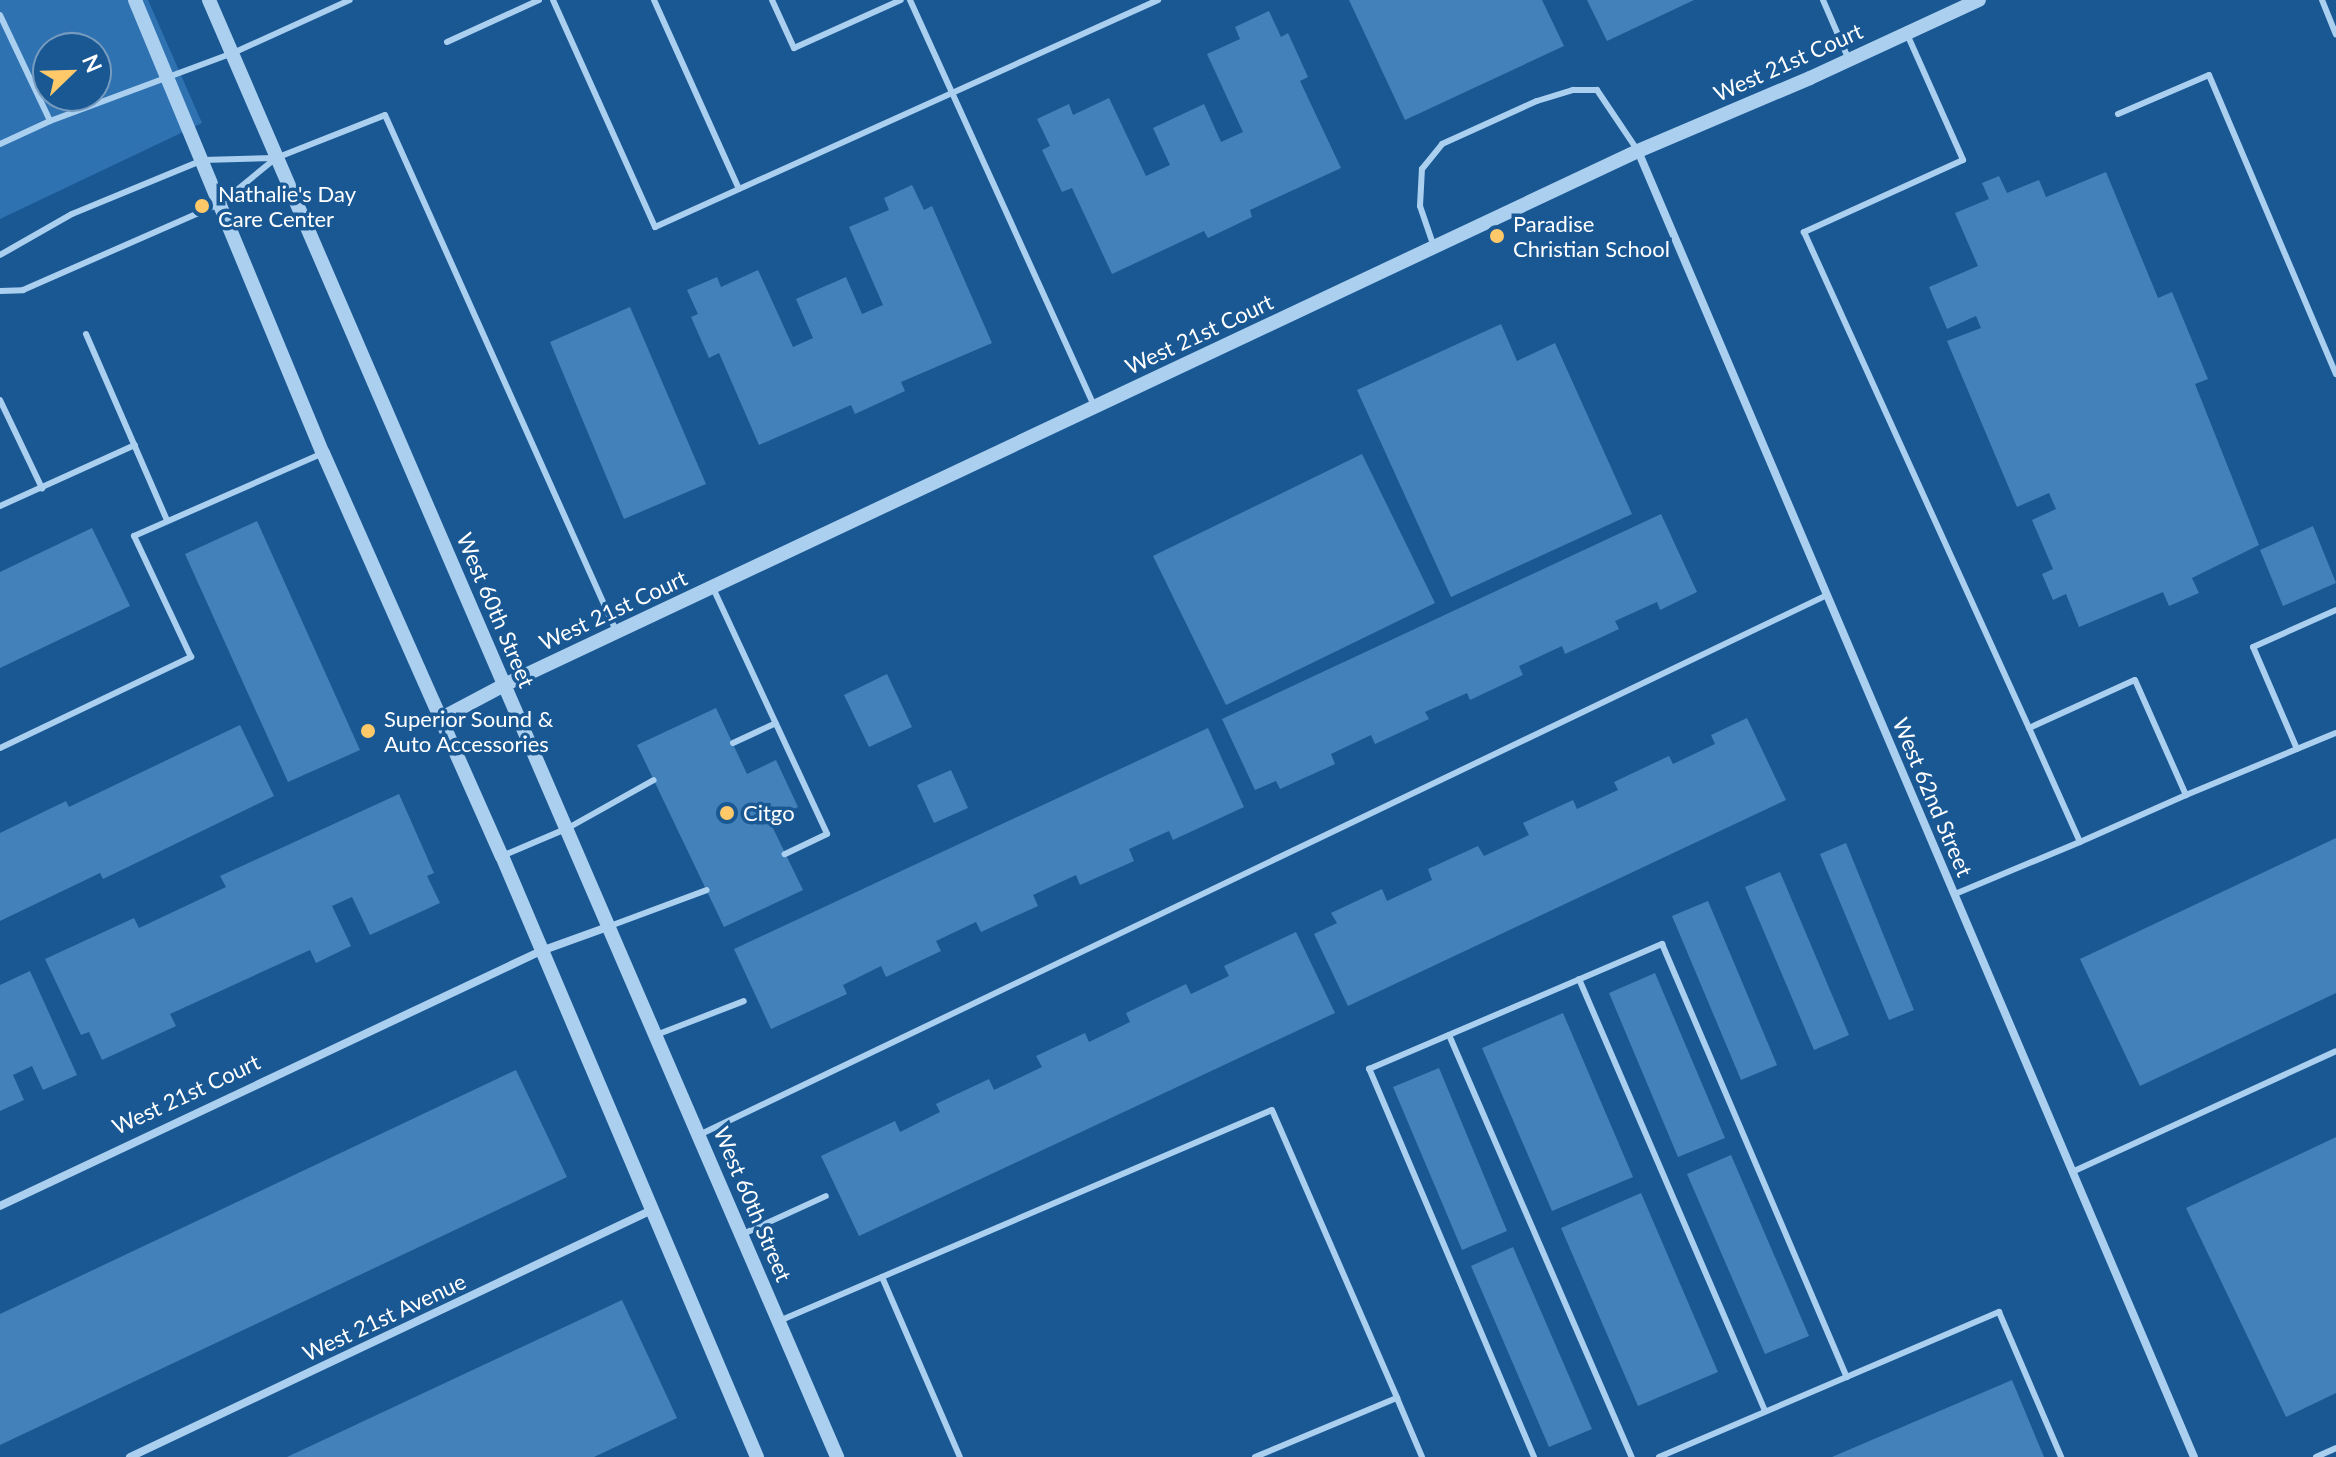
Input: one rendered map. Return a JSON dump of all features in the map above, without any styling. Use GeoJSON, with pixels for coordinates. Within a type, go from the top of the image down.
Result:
{"type":"FeatureCollection","features":[{"type":"Feature","properties":{"kind":"street"},"geometry":{"type":"LineString","coordinates":[[135,0],[323,453],[502,856],[757,1457]]}},
{"type":"Feature","properties":{"kind":"street","name":"West 60th Street"},"geometry":{"type":"LineString","coordinates":[[209,0],[837,1457]]}},
{"type":"Feature","properties":{"kind":"street","name":"West 21st Court"},"geometry":{"type":"LineString","coordinates":[[442,718],[504,685],[1638,151],[1979,0]]}},
{"type":"Feature","properties":{"kind":"street","name":"West 62nd Street"},"geometry":{"type":"LineString","coordinates":[[1638,151],[2194,1457]]}},
{"type":"Feature","properties":{"kind":"street","name":"West 21st Court"},"geometry":{"type":"LineString","coordinates":[[0,1206],[541,951],[610,926]]}},
{"type":"Feature","properties":{"kind":"street","name":"West 21st Avenue"},"geometry":{"type":"LineString","coordinates":[[130,1457],[652,1210]]}},
{"type":"Feature","properties":{"kind":"lane"},"geometry":{"type":"LineString","coordinates":[[0,144],[50,121],[233,53],[350,0]]}},
{"type":"Feature","properties":{"kind":"lane"},"geometry":{"type":"LineString","coordinates":[[447,42],[539,0]]}},
{"type":"Feature","properties":{"kind":"lane"},"geometry":{"type":"LineString","coordinates":[[553,0],[655,227],[1158,0]]}},
{"type":"Feature","properties":{"kind":"lane"},"geometry":{"type":"LineString","coordinates":[[654,0],[739,189]]}},
{"type":"Feature","properties":{"kind":"lane"},"geometry":{"type":"LineString","coordinates":[[772,0],[794,48],[901,0]]}},
{"type":"Feature","properties":{"kind":"lane"},"geometry":{"type":"LineString","coordinates":[[910,0],[1095,408]]}},
{"type":"Feature","properties":{"kind":"lane"},"geometry":{"type":"LineString","coordinates":[[1823,0],[1849,60]]}},
{"type":"Feature","properties":{"kind":"lane"},"geometry":{"type":"LineString","coordinates":[[2322,0],[2336,34]]}},
{"type":"Feature","properties":{"kind":"lane"},"geometry":{"type":"LineString","coordinates":[[0,15],[50,121]]}},
{"type":"Feature","properties":{"kind":"lane"},"geometry":{"type":"LineString","coordinates":[[1907,34],[1963,160],[1804,232],[2080,842]]}},
{"type":"Feature","properties":{"kind":"lane"},"geometry":{"type":"LineString","coordinates":[[2118,114],[2209,75],[2336,374]]}},
{"type":"Feature","properties":{"kind":"lane"},"geometry":{"type":"LineString","coordinates":[[1434,247],[1420,206],[1422,169],[1442,144],[1537,101],[1573,90],[1597,90],[1638,151]]}},
{"type":"Feature","properties":{"kind":"lane"},"geometry":{"type":"LineString","coordinates":[[0,291],[23,290],[221,203],[276,158],[385,115],[617,633]]}},
{"type":"Feature","properties":{"kind":"lane"},"geometry":{"type":"LineString","coordinates":[[0,255],[72,214],[203,160],[276,158]]}},
{"type":"Feature","properties":{"kind":"lane"},"geometry":{"type":"LineString","coordinates":[[86,334],[167,520]]}},
{"type":"Feature","properties":{"kind":"lane"},"geometry":{"type":"LineString","coordinates":[[0,400],[42,488]]}},
{"type":"Feature","properties":{"kind":"lane"},"geometry":{"type":"LineString","coordinates":[[0,506],[135,445]]}},
{"type":"Feature","properties":{"kind":"lane"},"geometry":{"type":"LineString","coordinates":[[0,748],[191,657],[134,536],[323,453]]}},
{"type":"Feature","properties":{"kind":"lane"},"geometry":{"type":"LineString","coordinates":[[713,588],[827,834],[785,854]]}},
{"type":"Feature","properties":{"kind":"lane"},"geometry":{"type":"LineString","coordinates":[[699,1135],[1827,595]]}},
{"type":"Feature","properties":{"kind":"lane"},"geometry":{"type":"LineString","coordinates":[[2297,749],[2253,647],[2336,610]]}},
{"type":"Feature","properties":{"kind":"lane"},"geometry":{"type":"LineString","coordinates":[[2029,728],[2135,680],[2186,795]]}},
{"type":"Feature","properties":{"kind":"lane"},"geometry":{"type":"LineString","coordinates":[[733,743],[776,723]]}},
{"type":"Feature","properties":{"kind":"lane"},"geometry":{"type":"LineString","coordinates":[[1955,894],[2336,733]]}},
{"type":"Feature","properties":{"kind":"lane"},"geometry":{"type":"LineString","coordinates":[[502,856],[568,828],[654,780]]}},
{"type":"Feature","properties":{"kind":"lane"},"geometry":{"type":"LineString","coordinates":[[610,926],[707,890]]}},
{"type":"Feature","properties":{"kind":"lane"},"geometry":{"type":"LineString","coordinates":[[1534,1457],[1369,1069],[1662,944],[1847,1377]]}},
{"type":"Feature","properties":{"kind":"lane"},"geometry":{"type":"LineString","coordinates":[[1579,979],[1765,1411]]}},
{"type":"Feature","properties":{"kind":"lane"},"geometry":{"type":"LineString","coordinates":[[656,1035],[744,1001]]}},
{"type":"Feature","properties":{"kind":"lane"},"geometry":{"type":"LineString","coordinates":[[1449,1035],[1632,1457]]}},
{"type":"Feature","properties":{"kind":"lane"},"geometry":{"type":"LineString","coordinates":[[2072,1172],[2336,1051]]}},
{"type":"Feature","properties":{"kind":"lane"},"geometry":{"type":"LineString","coordinates":[[779,1321],[1272,1110],[1422,1457]]}},
{"type":"Feature","properties":{"kind":"lane"},"geometry":{"type":"LineString","coordinates":[[743,1234],[826,1196]]}},
{"type":"Feature","properties":{"kind":"lane"},"geometry":{"type":"LineString","coordinates":[[882,1277],[960,1457]]}},
{"type":"Feature","properties":{"kind":"lane"},"geometry":{"type":"LineString","coordinates":[[1659,1457],[1999,1312],[2061,1457]]}},
{"type":"Feature","properties":{"kind":"lane"},"geometry":{"type":"LineString","coordinates":[[1255,1457],[1397,1398]]}},
{"type":"Feature","properties":{"kind":"lane"},"geometry":{"type":"LineString","coordinates":[[2316,1457],[2336,1448]]}},
{"type":"Feature","properties":{"kind":"shaded area"},"geometry":{"type":"Polygon","coordinates":[[[0,0],[148,0],[202,123],[0,219],[0,0]]]}},
{"type":"Feature","properties":{"kind":"building"},"geometry":{"type":"Polygon","coordinates":[[[1349,0],[1542,0],[1564,46],[1405,120],[1349,0]]]}},
{"type":"Feature","properties":{"kind":"building"},"geometry":{"type":"Polygon","coordinates":[[[1587,0],[1694,0],[1607,41],[1587,0]]]}},
{"type":"Feature","properties":{"kind":"building"},"geometry":{"type":"Polygon","coordinates":[[[1269,11],[1281,37],[1288,33],[1308,77],[1300,81],[1341,168],[1250,210],[1252,217],[1208,238],[1204,231],[1112,274],[1072,188],[1062,192],[1042,150],[1050,146],[1037,119],[1069,104],[1073,115],[1109,98],[1146,176],[1170,165],[1153,128],[1204,104],[1221,142],[1243,132],[1207,54],[1240,39],[1235,27],[1269,11]]]}},
{"type":"Feature","properties":{"kind":"building"},"geometry":{"type":"Polygon","coordinates":[[[2106,172],[2158,298],[2172,292],[2208,379],[2195,384],[2259,545],[2192,578],[2199,593],[2169,606],[2163,592],[2079,627],[2066,594],[2053,600],[2042,574],[2053,569],[2032,520],[2056,509],[2049,493],[2017,507],[1947,341],[1981,328],[1976,316],[1947,329],[1929,287],[1978,266],[1955,213],[1989,199],[1982,183],[1999,176],[2007,193],[2039,180],[2046,197],[2106,172]]]}},
{"type":"Feature","properties":{"kind":"building"},"geometry":{"type":"Polygon","coordinates":[[[912,185],[924,210],[932,206],[992,343],[901,382],[905,391],[855,414],[851,405],[759,445],[719,353],[709,358],[691,317],[698,314],[687,290],[717,277],[721,287],[758,270],[793,347],[813,338],[796,299],[846,277],[862,314],[883,305],[849,227],[889,210],[884,198],[912,185]]]}},
{"type":"Feature","properties":{"kind":"building"},"geometry":{"type":"Polygon","coordinates":[[[630,307],[706,484],[624,519],[550,342],[630,307]]]}},
{"type":"Feature","properties":{"kind":"building"},"geometry":{"type":"Polygon","coordinates":[[[1501,324],[1517,361],[1555,343],[1632,514],[1451,597],[1357,390],[1501,324]]]}},
{"type":"Feature","properties":{"kind":"building"},"geometry":{"type":"Polygon","coordinates":[[[1362,454],[1435,603],[1226,705],[1153,556],[1362,454]]]}},
{"type":"Feature","properties":{"kind":"building"},"geometry":{"type":"Polygon","coordinates":[[[1661,514],[1697,592],[1660,610],[1657,602],[1615,621],[1619,629],[1565,654],[1562,646],[1519,666],[1523,675],[1470,700],[1467,693],[1425,712],[1429,719],[1375,744],[1371,735],[1331,754],[1335,764],[1280,789],[1276,781],[1255,790],[1222,719],[1661,514]]]}},
{"type":"Feature","properties":{"kind":"building"},"geometry":{"type":"Polygon","coordinates":[[[257,521],[360,750],[288,782],[185,554],[257,521]]]}},
{"type":"Feature","properties":{"kind":"building"},"geometry":{"type":"Polygon","coordinates":[[[2313,526],[2336,583],[2283,606],[2260,550],[2313,526]]]}},
{"type":"Feature","properties":{"kind":"building"},"geometry":{"type":"Polygon","coordinates":[[[92,528],[130,606],[0,668],[0,572],[92,528]]]}},
{"type":"Feature","properties":{"kind":"building"},"geometry":{"type":"Polygon","coordinates":[[[887,674],[912,727],[869,747],[844,695],[887,674]]]}},
{"type":"Feature","properties":{"kind":"building","name":"Citgo"},"geometry":{"type":"Polygon","coordinates":[[[716,708],[747,774],[776,760],[798,807],[769,820],[803,890],[724,927],[637,745],[716,708]]]}},
{"type":"Feature","properties":{"kind":"building"},"geometry":{"type":"Polygon","coordinates":[[[1747,718],[1786,800],[1348,1006],[1314,934],[1337,923],[1331,913],[1382,889],[1387,901],[1432,880],[1428,869],[1478,846],[1484,856],[1529,835],[1523,823],[1573,800],[1577,809],[1618,790],[1614,782],[1669,756],[1673,764],[1715,744],[1711,735],[1747,718]]]}},
{"type":"Feature","properties":{"kind":"building"},"geometry":{"type":"Polygon","coordinates":[[[240,725],[274,796],[103,879],[100,873],[0,921],[0,833],[66,801],[69,807],[240,725]]]}},
{"type":"Feature","properties":{"kind":"building"},"geometry":{"type":"Polygon","coordinates":[[[1208,728],[1244,807],[1173,840],[1169,831],[1129,849],[1134,861],[1080,885],[1076,875],[1033,895],[1038,906],[981,932],[976,922],[936,941],[941,951],[886,977],[881,966],[843,985],[847,994],[771,1029],[734,949],[1208,728]]]}},
{"type":"Feature","properties":{"kind":"building"},"geometry":{"type":"Polygon","coordinates":[[[951,770],[968,808],[934,823],[917,785],[951,770]]]}},
{"type":"Feature","properties":{"kind":"building"},"geometry":{"type":"Polygon","coordinates":[[[399,794],[434,873],[427,876],[440,903],[370,935],[352,897],[332,906],[351,946],[316,963],[310,950],[170,1014],[176,1026],[102,1060],[89,1032],[81,1035],[45,959],[134,918],[139,928],[226,887],[220,876],[399,794]]]}},
{"type":"Feature","properties":{"kind":"building"},"geometry":{"type":"Polygon","coordinates":[[[2336,838],[2336,993],[2140,1086],[2080,959],[2336,838]]]}},
{"type":"Feature","properties":{"kind":"building"},"geometry":{"type":"Polygon","coordinates":[[[1846,843],[1914,1010],[1889,1020],[1820,854],[1846,843]]]}},
{"type":"Feature","properties":{"kind":"building"},"geometry":{"type":"Polygon","coordinates":[[[1780,872],[1849,1035],[1814,1050],[1745,887],[1780,872]]]}},
{"type":"Feature","properties":{"kind":"building"},"geometry":{"type":"Polygon","coordinates":[[[1708,901],[1777,1065],[1741,1080],[1672,916],[1708,901]]]}},
{"type":"Feature","properties":{"kind":"building"},"geometry":{"type":"Polygon","coordinates":[[[1296,932],[1335,1013],[859,1236],[821,1156],[895,1121],[900,1132],[940,1112],[936,1104],[989,1079],[994,1090],[1042,1067],[1036,1056],[1085,1033],[1089,1042],[1130,1022],[1126,1013],[1186,984],[1191,994],[1229,976],[1224,966],[1296,932]]]}},
{"type":"Feature","properties":{"kind":"building"},"geometry":{"type":"Polygon","coordinates":[[[30,971],[77,1075],[43,1090],[32,1066],[13,1075],[24,1100],[0,1111],[0,985],[30,971]]]}},
{"type":"Feature","properties":{"kind":"building"},"geometry":{"type":"Polygon","coordinates":[[[1655,973],[1725,1138],[1678,1157],[1609,993],[1655,973]]]}},
{"type":"Feature","properties":{"kind":"building"},"geometry":{"type":"Polygon","coordinates":[[[1563,1013],[1633,1177],[1552,1211],[1482,1048],[1563,1013]]]}},
{"type":"Feature","properties":{"kind":"building"},"geometry":{"type":"Polygon","coordinates":[[[1439,1068],[1507,1231],[1462,1250],[1393,1087],[1439,1068]]]}},
{"type":"Feature","properties":{"kind":"building"},"geometry":{"type":"Polygon","coordinates":[[[516,1070],[567,1177],[0,1445],[0,1314],[516,1070]]]}},
{"type":"Feature","properties":{"kind":"building"},"geometry":{"type":"Polygon","coordinates":[[[2336,1137],[2336,1393],[2286,1417],[2186,1208],[2336,1137]]]}},
{"type":"Feature","properties":{"kind":"building"},"geometry":{"type":"Polygon","coordinates":[[[1731,1155],[1809,1336],[1765,1354],[1687,1174],[1731,1155]]]}},
{"type":"Feature","properties":{"kind":"building"},"geometry":{"type":"Polygon","coordinates":[[[1641,1193],[1718,1372],[1638,1406],[1561,1228],[1641,1193]]]}},
{"type":"Feature","properties":{"kind":"building"},"geometry":{"type":"Polygon","coordinates":[[[1513,1247],[1592,1429],[1549,1447],[1471,1266],[1513,1247]]]}},
{"type":"Feature","properties":{"kind":"building"},"geometry":{"type":"Polygon","coordinates":[[[622,1300],[677,1418],[594,1457],[287,1457],[622,1300]]]}},
{"type":"Feature","properties":{"kind":"building"},"geometry":{"type":"Polygon","coordinates":[[[2012,1380],[2044,1457],[1832,1457],[2012,1380]]]}},
{"type":"Feature","properties":{"kind":"place","name":"Nathalie's Day Care Center"},"geometry":{"type":"Point","coordinates":[202,206]}},
{"type":"Feature","properties":{"kind":"place","name":"Paradise Christian School"},"geometry":{"type":"Point","coordinates":[1497,236]}},
{"type":"Feature","properties":{"kind":"place","name":"Superior Sound & Auto Accessories"},"geometry":{"type":"Point","coordinates":[368,731]}},
{"type":"Feature","properties":{"kind":"place","name":"Citgo"},"geometry":{"type":"Point","coordinates":[727,813]}}]}
